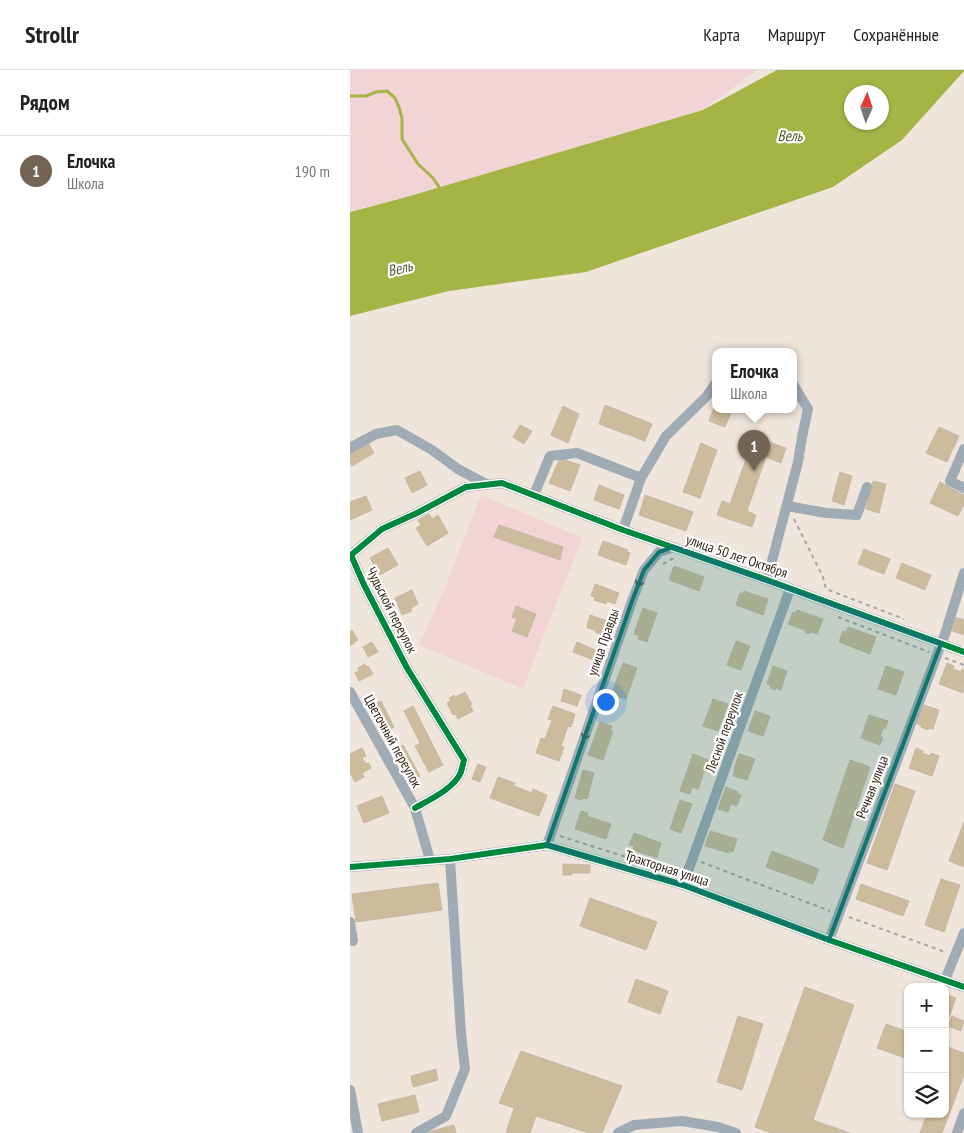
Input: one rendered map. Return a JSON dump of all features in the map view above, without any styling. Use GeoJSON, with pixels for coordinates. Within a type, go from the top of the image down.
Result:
{"type":"FeatureCollection","features":[{"type":"Feature","properties":{"kind":"street"},"geometry":{"type":"LineString","coordinates":[[623,530],[641,478],[666,436],[706,397],[712,388]]}},
{"type":"Feature","properties":{"kind":"street"},"geometry":{"type":"LineString","coordinates":[[767,580],[798,462],[808,409],[797,391]]}},
{"type":"Feature","properties":{"kind":"street"},"geometry":{"type":"LineString","coordinates":[[350,448],[376,434],[398,430],[432,450],[458,469],[486,484]]}},
{"type":"Feature","properties":{"kind":"street"},"geometry":{"type":"LineString","coordinates":[[964,448],[950,481],[964,488]]}},
{"type":"Feature","properties":{"kind":"street"},"geometry":{"type":"LineString","coordinates":[[534,495],[550,456],[577,453],[641,478]]}},
{"type":"Feature","properties":{"kind":"street","name":"Чудьской переулок"},"geometry":{"type":"LineString","coordinates":[[415,808],[451,785],[460,773],[464,760],[407,668],[364,585],[351,555],[382,529],[466,487],[502,483]]}},
{"type":"Feature","properties":{"kind":"street","name":"улица 50 лет Октября"},"geometry":{"type":"LineString","coordinates":[[502,483],[674,552],[767,580],[964,652]]}},
{"type":"Feature","properties":{"kind":"street"},"geometry":{"type":"LineString","coordinates":[[787,506],[826,513],[857,515],[866,487]]}},
{"type":"Feature","properties":{"kind":"street","name":"улица Правды"},"geometry":{"type":"LineString","coordinates":[[547,845],[644,570],[659,552],[674,552]]}},
{"type":"Feature","properties":{"kind":"street","name":"Речная улица"},"geometry":{"type":"LineString","coordinates":[[829,940],[937,655],[964,573]]}},
{"type":"Feature","properties":{"kind":"street","name":"Лесной переулок"},"geometry":{"type":"LineString","coordinates":[[683,885],[790,589]]}},
{"type":"Feature","properties":{"kind":"street","name":"Цветочный переулок"},"geometry":{"type":"LineString","coordinates":[[350,692],[415,808],[430,860]]}},
{"type":"Feature","properties":{"kind":"street","name":"Тракторная улица"},"geometry":{"type":"LineString","coordinates":[[350,867],[450,859],[547,845],[683,885],[829,940],[964,987]]}},
{"type":"Feature","properties":{"kind":"street"},"geometry":{"type":"LineString","coordinates":[[416,1133],[446,1116],[465,1069],[450,859]]}},
{"type":"Feature","properties":{"kind":"street"},"geometry":{"type":"LineString","coordinates":[[350,922],[353,940]]}},
{"type":"Feature","properties":{"kind":"street"},"geometry":{"type":"LineString","coordinates":[[945,980],[964,933]]}},
{"type":"Feature","properties":{"kind":"street"},"geometry":{"type":"LineString","coordinates":[[350,1090],[358,1133]]}},
{"type":"Feature","properties":{"kind":"street"},"geometry":{"type":"LineString","coordinates":[[957,1133],[964,1113]]}},
{"type":"Feature","properties":{"kind":"street"},"geometry":{"type":"LineString","coordinates":[[618,1133],[634,1125],[682,1122],[718,1127],[736,1133]]}},
{"type":"Feature","properties":{"kind":"path"},"geometry":{"type":"LineString","coordinates":[[787,506],[826,589],[908,620]]}},
{"type":"Feature","properties":{"kind":"path"},"geometry":{"type":"LineString","coordinates":[[661,565],[674,552]]}},
{"type":"Feature","properties":{"kind":"path"},"geometry":{"type":"LineString","coordinates":[[831,615],[964,665]]}},
{"type":"Feature","properties":{"kind":"path"},"geometry":{"type":"LineString","coordinates":[[556,835],[631,859]]}},
{"type":"Feature","properties":{"kind":"path"},"geometry":{"type":"LineString","coordinates":[[693,858],[955,956]]}},
{"type":"Feature","properties":{"kind":"highlighted area"},"geometry":{"type":"Polygon","coordinates":[[[673,547],[941,644],[829,940],[683,885],[547,845],[632,601],[644,570],[659,552],[673,547]]]}},
{"type":"Feature","properties":{"kind":"shaded area"},"geometry":{"type":"Polygon","coordinates":[[[350,70],[757,70],[703,110],[403,198],[350,211],[350,70]]]}},
{"type":"Feature","properties":{"kind":"shaded area"},"geometry":{"type":"Polygon","coordinates":[[[481,495],[583,538],[523,689],[419,645],[445,588],[481,495]]]}},
{"type":"Feature","properties":{"kind":"water","name":"Вель"},"geometry":{"type":"Polygon","coordinates":[[[777,70],[964,70],[902,140],[833,187],[586,272],[449,291],[350,316],[350,212],[703,110],[777,70]]]}},
{"type":"Feature","properties":{"kind":"building"},"geometry":{"type":"Polygon","coordinates":[[[605,405],[652,424],[645,441],[599,424],[605,405]]]}},
{"type":"Feature","properties":{"kind":"building"},"geometry":{"type":"Polygon","coordinates":[[[563,406],[579,414],[568,443],[551,435],[563,406]]]}},
{"type":"Feature","properties":{"kind":"building"},"geometry":{"type":"Polygon","coordinates":[[[712,413],[731,413],[725,427],[709,421],[712,413]]]}},
{"type":"Feature","properties":{"kind":"building"},"geometry":{"type":"Polygon","coordinates":[[[520,425],[532,431],[524,444],[513,437],[520,425]]]}},
{"type":"Feature","properties":{"kind":"building"},"geometry":{"type":"Polygon","coordinates":[[[939,427],[959,436],[947,462],[926,453],[939,427]]]}},
{"type":"Feature","properties":{"kind":"building"},"geometry":{"type":"Polygon","coordinates":[[[746,434],[786,448],[781,463],[766,457],[747,511],[756,515],[752,527],[717,515],[722,501],[730,504],[749,451],[741,448],[746,434]]]}},
{"type":"Feature","properties":{"kind":"building"},"geometry":{"type":"Polygon","coordinates":[[[364,435],[374,453],[352,466],[350,462],[350,443],[364,435]]]}},
{"type":"Feature","properties":{"kind":"building"},"geometry":{"type":"Polygon","coordinates":[[[701,443],[717,450],[700,498],[683,492],[701,443]]]}},
{"type":"Feature","properties":{"kind":"building"},"geometry":{"type":"Polygon","coordinates":[[[560,458],[580,465],[570,491],[549,483],[560,458]]]}},
{"type":"Feature","properties":{"kind":"building"},"geometry":{"type":"Polygon","coordinates":[[[420,471],[427,485],[412,493],[405,478],[420,471]]]}},
{"type":"Feature","properties":{"kind":"building"},"geometry":{"type":"Polygon","coordinates":[[[840,472],[852,476],[844,505],[832,501],[840,472]]]}},
{"type":"Feature","properties":{"kind":"building"},"geometry":{"type":"Polygon","coordinates":[[[873,481],[886,484],[879,513],[866,509],[873,481]]]}},
{"type":"Feature","properties":{"kind":"building"},"geometry":{"type":"Polygon","coordinates":[[[940,482],[964,495],[964,505],[958,516],[930,503],[940,482]]]}},
{"type":"Feature","properties":{"kind":"building"},"geometry":{"type":"Polygon","coordinates":[[[599,485],[624,495],[619,509],[594,500],[599,485]]]}},
{"type":"Feature","properties":{"kind":"building"},"geometry":{"type":"Polygon","coordinates":[[[645,495],[693,512],[686,531],[639,515],[645,495]]]}},
{"type":"Feature","properties":{"kind":"building"},"geometry":{"type":"Polygon","coordinates":[[[366,496],[372,510],[350,520],[350,502],[366,496]]]}},
{"type":"Feature","properties":{"kind":"building"},"geometry":{"type":"Polygon","coordinates":[[[429,514],[432,519],[438,515],[448,533],[427,546],[416,528],[421,525],[418,520],[429,514]]]}},
{"type":"Feature","properties":{"kind":"building"},"geometry":{"type":"Polygon","coordinates":[[[499,525],[563,547],[560,560],[494,537],[499,525]]]}},
{"type":"Feature","properties":{"kind":"building"},"geometry":{"type":"Polygon","coordinates":[[[603,541],[628,550],[627,552],[630,553],[626,565],[598,555],[603,541]]]}},
{"type":"Feature","properties":{"kind":"building"},"geometry":{"type":"Polygon","coordinates":[[[388,548],[398,565],[380,575],[370,558],[388,548]]]}},
{"type":"Feature","properties":{"kind":"building"},"geometry":{"type":"Polygon","coordinates":[[[864,549],[890,559],[884,574],[858,564],[864,549]]]}},
{"type":"Feature","properties":{"kind":"building"},"geometry":{"type":"Polygon","coordinates":[[[902,563],[931,575],[925,590],[896,578],[902,563]]]}},
{"type":"Feature","properties":{"kind":"building"},"geometry":{"type":"Polygon","coordinates":[[[674,566],[704,577],[699,591],[669,580],[674,566]]]}},
{"type":"Feature","properties":{"kind":"building"},"geometry":{"type":"Polygon","coordinates":[[[595,584],[619,593],[615,604],[607,601],[606,604],[594,600],[595,597],[591,596],[595,584]]]}},
{"type":"Feature","properties":{"kind":"building"},"geometry":{"type":"Polygon","coordinates":[[[412,590],[418,604],[411,608],[412,611],[402,615],[395,598],[412,590]]]}},
{"type":"Feature","properties":{"kind":"building"},"geometry":{"type":"Polygon","coordinates":[[[744,591],[768,599],[763,615],[736,605],[740,593],[742,594],[744,591]]]}},
{"type":"Feature","properties":{"kind":"building"},"geometry":{"type":"Polygon","coordinates":[[[516,606],[536,614],[527,637],[512,631],[517,619],[512,617],[516,606]]]}},
{"type":"Feature","properties":{"kind":"building"},"geometry":{"type":"Polygon","coordinates":[[[643,608],[657,613],[647,642],[638,639],[639,636],[634,634],[643,608]]]}},
{"type":"Feature","properties":{"kind":"building"},"geometry":{"type":"Polygon","coordinates":[[[797,610],[823,619],[817,634],[810,632],[809,634],[805,630],[788,624],[793,612],[795,613],[797,610]]]}},
{"type":"Feature","properties":{"kind":"building"},"geometry":{"type":"Polygon","coordinates":[[[590,615],[608,621],[604,635],[587,628],[590,615]]]}},
{"type":"Feature","properties":{"kind":"building"},"geometry":{"type":"Polygon","coordinates":[[[955,617],[964,620],[964,635],[950,630],[955,617]]]}},
{"type":"Feature","properties":{"kind":"building"},"geometry":{"type":"Polygon","coordinates":[[[848,627],[876,637],[870,654],[839,642],[843,631],[846,632],[848,627]]]}},
{"type":"Feature","properties":{"kind":"building"},"geometry":{"type":"Polygon","coordinates":[[[352,630],[358,640],[350,646],[350,632],[352,630]]]}},
{"type":"Feature","properties":{"kind":"building"},"geometry":{"type":"Polygon","coordinates":[[[736,641],[750,646],[741,670],[727,665],[736,641]]]}},
{"type":"Feature","properties":{"kind":"building"},"geometry":{"type":"Polygon","coordinates":[[[372,642],[378,652],[368,657],[363,647],[372,642]]]}},
{"type":"Feature","properties":{"kind":"building"},"geometry":{"type":"Polygon","coordinates":[[[577,642],[600,652],[596,661],[573,652],[577,642]]]}},
{"type":"Feature","properties":{"kind":"building"},"geometry":{"type":"Polygon","coordinates":[[[623,663],[637,668],[626,699],[615,695],[616,690],[613,690],[623,663]]]}},
{"type":"Feature","properties":{"kind":"building"},"geometry":{"type":"Polygon","coordinates":[[[947,663],[954,666],[953,669],[961,672],[962,669],[964,670],[963,693],[939,684],[947,663]]]}},
{"type":"Feature","properties":{"kind":"building"},"geometry":{"type":"Polygon","coordinates":[[[365,664],[373,674],[359,681],[355,673],[359,671],[358,668],[365,664]]]}},
{"type":"Feature","properties":{"kind":"building"},"geometry":{"type":"Polygon","coordinates":[[[773,666],[787,671],[781,690],[770,688],[771,685],[767,684],[773,666]]]}},
{"type":"Feature","properties":{"kind":"building"},"geometry":{"type":"Polygon","coordinates":[[[886,666],[904,672],[896,695],[878,689],[886,666]]]}},
{"type":"Feature","properties":{"kind":"building"},"geometry":{"type":"Polygon","coordinates":[[[564,689],[581,695],[577,706],[561,701],[564,689]]]}},
{"type":"Feature","properties":{"kind":"building"},"geometry":{"type":"Polygon","coordinates":[[[465,692],[472,704],[470,706],[473,711],[458,719],[455,714],[453,715],[447,703],[451,701],[449,698],[465,692]]]}},
{"type":"Feature","properties":{"kind":"building"},"geometry":{"type":"Polygon","coordinates":[[[713,699],[728,704],[718,731],[703,726],[713,699]]]}},
{"type":"Feature","properties":{"kind":"building"},"geometry":{"type":"Polygon","coordinates":[[[381,701],[394,727],[384,732],[371,706],[381,701]]]}},
{"type":"Feature","properties":{"kind":"building"},"geometry":{"type":"Polygon","coordinates":[[[924,705],[939,710],[933,729],[929,728],[928,730],[917,724],[924,705]]]}},
{"type":"Feature","properties":{"kind":"building"},"geometry":{"type":"Polygon","coordinates":[[[413,706],[443,765],[429,772],[415,746],[420,743],[404,711],[413,706]]]}},
{"type":"Feature","properties":{"kind":"building"},"geometry":{"type":"Polygon","coordinates":[[[553,706],[575,714],[571,727],[568,726],[561,746],[564,747],[559,761],[536,753],[541,738],[545,739],[552,720],[548,719],[553,706]]]}},
{"type":"Feature","properties":{"kind":"building"},"geometry":{"type":"Polygon","coordinates":[[[755,711],[770,716],[763,736],[748,731],[755,711]]]}},
{"type":"Feature","properties":{"kind":"building"},"geometry":{"type":"Polygon","coordinates":[[[869,715],[888,721],[880,737],[883,737],[880,745],[861,738],[869,715]]]}},
{"type":"Feature","properties":{"kind":"building"},"geometry":{"type":"Polygon","coordinates":[[[600,722],[612,726],[610,730],[613,731],[603,760],[588,755],[600,722]]]}},
{"type":"Feature","properties":{"kind":"building"},"geometry":{"type":"Polygon","coordinates":[[[403,745],[420,776],[411,781],[394,750],[403,745]]]}},
{"type":"Feature","properties":{"kind":"building"},"geometry":{"type":"Polygon","coordinates":[[[362,748],[366,756],[362,758],[366,764],[369,763],[371,768],[362,773],[364,777],[355,782],[350,773],[350,754],[362,748]]]}},
{"type":"Feature","properties":{"kind":"building"},"geometry":{"type":"Polygon","coordinates":[[[916,748],[930,756],[931,753],[939,756],[932,776],[909,768],[916,748]]]}},
{"type":"Feature","properties":{"kind":"building"},"geometry":{"type":"Polygon","coordinates":[[[693,754],[708,760],[698,789],[692,787],[690,794],[680,791],[693,754]]]}},
{"type":"Feature","properties":{"kind":"building"},"geometry":{"type":"Polygon","coordinates":[[[739,754],[755,759],[747,780],[733,776],[739,754]]]}},
{"type":"Feature","properties":{"kind":"building"},"geometry":{"type":"Polygon","coordinates":[[[850,760],[870,767],[843,848],[823,840],[850,760]]]}},
{"type":"Feature","properties":{"kind":"building"},"geometry":{"type":"Polygon","coordinates":[[[478,764],[486,767],[480,782],[472,779],[478,764]]]}},
{"type":"Feature","properties":{"kind":"building"},"geometry":{"type":"Polygon","coordinates":[[[583,770],[594,773],[587,799],[583,798],[582,800],[575,798],[583,770]]]}},
{"type":"Feature","properties":{"kind":"building"},"geometry":{"type":"Polygon","coordinates":[[[498,777],[515,783],[514,786],[532,793],[533,789],[547,795],[539,816],[490,798],[498,777]]]}},
{"type":"Feature","properties":{"kind":"building"},"geometry":{"type":"Polygon","coordinates":[[[895,784],[915,791],[887,870],[867,863],[895,784]]]}},
{"type":"Feature","properties":{"kind":"building"},"geometry":{"type":"Polygon","coordinates":[[[726,787],[741,795],[737,806],[731,804],[728,812],[718,809],[726,787]]]}},
{"type":"Feature","properties":{"kind":"building"},"geometry":{"type":"Polygon","coordinates":[[[382,796],[389,813],[364,823],[357,806],[382,796]]]}},
{"type":"Feature","properties":{"kind":"building"},"geometry":{"type":"Polygon","coordinates":[[[680,800],[692,804],[681,833],[670,829],[680,800]]]}},
{"type":"Feature","properties":{"kind":"building"},"geometry":{"type":"Polygon","coordinates":[[[581,811],[588,813],[587,816],[611,824],[606,839],[575,829],[581,811]]]}},
{"type":"Feature","properties":{"kind":"building"},"geometry":{"type":"Polygon","coordinates":[[[964,822],[964,867],[949,861],[964,822]]]}},
{"type":"Feature","properties":{"kind":"building"},"geometry":{"type":"Polygon","coordinates":[[[710,831],[737,839],[733,852],[730,851],[729,853],[705,846],[710,831]]]}},
{"type":"Feature","properties":{"kind":"building"},"geometry":{"type":"Polygon","coordinates":[[[634,833],[661,843],[657,858],[633,850],[634,846],[629,845],[634,833]]]}},
{"type":"Feature","properties":{"kind":"building"},"geometry":{"type":"Polygon","coordinates":[[[772,851],[819,869],[813,884],[766,867],[772,851]]]}},
{"type":"Feature","properties":{"kind":"building"},"geometry":{"type":"Polygon","coordinates":[[[563,864],[590,865],[590,873],[563,875],[563,864]]]}},
{"type":"Feature","properties":{"kind":"building"},"geometry":{"type":"Polygon","coordinates":[[[941,879],[960,885],[944,932],[925,925],[941,879]]]}},
{"type":"Feature","properties":{"kind":"building"},"geometry":{"type":"Polygon","coordinates":[[[438,883],[442,910],[356,922],[352,894],[438,883]]]}},
{"type":"Feature","properties":{"kind":"building"},"geometry":{"type":"Polygon","coordinates":[[[861,884],[909,901],[903,916],[856,899],[861,884]]]}},
{"type":"Feature","properties":{"kind":"building"},"geometry":{"type":"Polygon","coordinates":[[[590,898],[657,922],[646,950],[580,926],[590,898]]]}},
{"type":"Feature","properties":{"kind":"building"},"geometry":{"type":"Polygon","coordinates":[[[636,979],[668,991],[660,1014],[628,1002],[636,979]]]}},
{"type":"Feature","properties":{"kind":"building"},"geometry":{"type":"Polygon","coordinates":[[[805,987],[854,1005],[813,1120],[850,1133],[771,1133],[755,1127],[805,987]]]}},
{"type":"Feature","properties":{"kind":"building"},"geometry":{"type":"Polygon","coordinates":[[[949,995],[956,998],[949,1018],[949,995]]]}},
{"type":"Feature","properties":{"kind":"building"},"geometry":{"type":"Polygon","coordinates":[[[738,1016],[763,1024],[742,1090],[717,1082],[738,1016]]]}},
{"type":"Feature","properties":{"kind":"building"},"geometry":{"type":"Polygon","coordinates":[[[952,1016],[964,1021],[961,1031],[949,1026],[952,1016]]]}},
{"type":"Feature","properties":{"kind":"building"},"geometry":{"type":"Polygon","coordinates":[[[886,1024],[904,1031],[904,1058],[877,1048],[886,1024]]]}},
{"type":"Feature","properties":{"kind":"building"},"geometry":{"type":"Polygon","coordinates":[[[949,1047],[964,1053],[964,1075],[949,1115],[949,1047]]]}},
{"type":"Feature","properties":{"kind":"building"},"geometry":{"type":"Polygon","coordinates":[[[521,1051],[622,1086],[602,1133],[589,1133],[536,1116],[530,1133],[506,1133],[514,1108],[499,1103],[521,1051]]]}},
{"type":"Feature","properties":{"kind":"building"},"geometry":{"type":"Polygon","coordinates":[[[436,1069],[438,1080],[413,1087],[411,1076],[436,1069]]]}},
{"type":"Feature","properties":{"kind":"building"},"geometry":{"type":"Polygon","coordinates":[[[415,1095],[419,1112],[382,1121],[378,1104],[415,1095]]]}},
{"type":"Feature","properties":{"kind":"building"},"geometry":{"type":"Polygon","coordinates":[[[926,1118],[948,1118],[942,1133],[920,1133],[926,1118]]]}},
{"type":"Feature","properties":{"kind":"building"},"geometry":{"type":"Polygon","coordinates":[[[454,1125],[456,1133],[424,1133],[454,1125]]]}},
{"type":"Feature","properties":{"kind":"waterway"},"geometry":{"type":"LineString","coordinates":[[350,96],[366,96],[376,92],[387,91],[395,98],[402,118],[402,139],[418,164],[433,178],[441,190]]}},
{"type":"Feature","properties":{"kind":"cycle path"},"geometry":{"type":"LineString","coordinates":[[415,808],[448,788],[458,778],[464,760],[407,668],[364,585],[351,555],[382,529],[466,487],[502,483],[623,530],[964,652]]}},
{"type":"Feature","properties":{"kind":"cycle path"},"geometry":{"type":"LineString","coordinates":[[350,867],[450,859],[547,845],[683,885],[829,940],[964,987]]}},
{"type":"Feature","properties":{"kind":"place","name":"Елочка"},"geometry":{"type":"Point","coordinates":[754,471]}}]}
